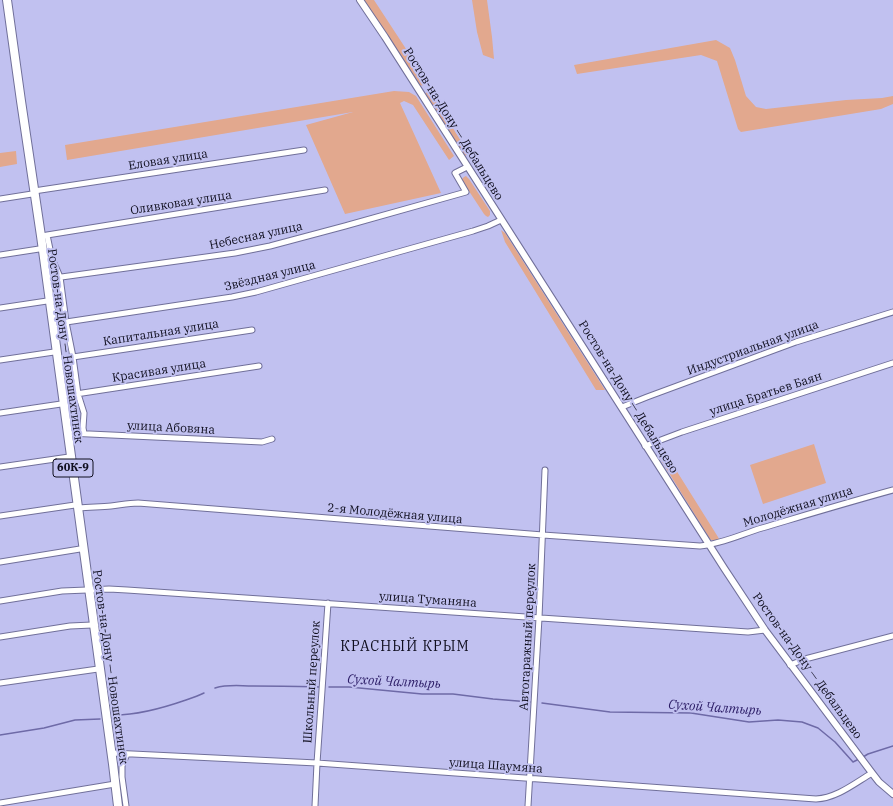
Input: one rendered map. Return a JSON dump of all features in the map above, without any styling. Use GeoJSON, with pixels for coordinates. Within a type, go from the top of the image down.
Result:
{"type":"FeatureCollection","features":[{"type":"Feature","properties":{"kind":"main road","name":"Ростов-на-Дону — Новошахтинск"},"geometry":{"type":"LineString","coordinates":[[6,0],[33,192],[39,249],[54,352],[68,433],[88,590],[112,753],[115,788]]}},
{"type":"Feature","properties":{"kind":"main road","name":"Ростов-на-Дону — Новошахтинск"},"geometry":{"type":"LineString","coordinates":[[33,192],[44,235],[47,279],[68,457],[77,507],[80,549],[88,590],[118,806]]}},
{"type":"Feature","properties":{"kind":"street","name":"Ростов-на-Дону — Дебальцево"},"geometry":{"type":"LineString","coordinates":[[360,0],[764,630],[879,782],[893,794]]}},
{"type":"Feature","properties":{"kind":"street","name":"Еловая улица"},"geometry":{"type":"LineString","coordinates":[[0,199],[33,192],[304,150]]}},
{"type":"Feature","properties":{"kind":"street","name":"Небесная улица"},"geometry":{"type":"LineString","coordinates":[[47,279],[242,252],[345,226],[466,192],[455,173],[467,167]]}},
{"type":"Feature","properties":{"kind":"street","name":"Оливковая улица"},"geometry":{"type":"LineString","coordinates":[[44,235],[325,190]]}},
{"type":"Feature","properties":{"kind":"street","name":"Звёздная улица"},"geometry":{"type":"LineString","coordinates":[[53,324],[256,292],[488,226],[501,220]]}},
{"type":"Feature","properties":{"kind":"street"},"geometry":{"type":"LineString","coordinates":[[44,235],[52,260],[60,277],[78,394],[84,413],[84,433]]}},
{"type":"Feature","properties":{"kind":"street"},"geometry":{"type":"LineString","coordinates":[[0,255],[39,249]]}},
{"type":"Feature","properties":{"kind":"street"},"geometry":{"type":"LineString","coordinates":[[0,308],[47,301]]}},
{"type":"Feature","properties":{"kind":"street","name":"Индустриальная улица"},"geometry":{"type":"LineString","coordinates":[[622,407],[796,342],[893,312]]}},
{"type":"Feature","properties":{"kind":"street","name":"Капитальная улица"},"geometry":{"type":"LineString","coordinates":[[73,357],[252,330]]}},
{"type":"Feature","properties":{"kind":"street"},"geometry":{"type":"LineString","coordinates":[[0,360],[54,352]]}},
{"type":"Feature","properties":{"kind":"street","name":"улица Братьев Баян"},"geometry":{"type":"LineString","coordinates":[[645,446],[712,422],[893,363]]}},
{"type":"Feature","properties":{"kind":"street","name":"Красивая улица"},"geometry":{"type":"LineString","coordinates":[[0,413],[62,400],[78,394],[259,366]]}},
{"type":"Feature","properties":{"kind":"street","name":"улица Абовяна"},"geometry":{"type":"LineString","coordinates":[[68,433],[262,442],[272,439]]}},
{"type":"Feature","properties":{"kind":"street"},"geometry":{"type":"LineString","coordinates":[[0,467],[68,457]]}},
{"type":"Feature","properties":{"kind":"street","name":"Автогаражный переулок"},"geometry":{"type":"LineString","coordinates":[[528,806],[539,618],[545,470]]}},
{"type":"Feature","properties":{"kind":"street","name":"Молодёжная улица"},"geometry":{"type":"LineString","coordinates":[[709,545],[818,511],[893,490]]}},
{"type":"Feature","properties":{"kind":"street","name":"2-я Молодёжная улица"},"geometry":{"type":"LineString","coordinates":[[0,516],[77,507],[138,503],[543,535],[694,546],[709,545]]}},
{"type":"Feature","properties":{"kind":"street"},"geometry":{"type":"LineString","coordinates":[[0,562],[80,549]]}},
{"type":"Feature","properties":{"kind":"street","name":"улица Туманяна"},"geometry":{"type":"LineString","coordinates":[[0,601],[62,591],[109,589],[748,632],[764,630]]}},
{"type":"Feature","properties":{"kind":"street","name":"Школьный переулок"},"geometry":{"type":"LineString","coordinates":[[315,806],[328,603]]}},
{"type":"Feature","properties":{"kind":"street"},"geometry":{"type":"LineString","coordinates":[[0,637],[70,626],[92,625]]}},
{"type":"Feature","properties":{"kind":"street"},"geometry":{"type":"LineString","coordinates":[[790,665],[805,659],[893,636]]}},
{"type":"Feature","properties":{"kind":"street"},"geometry":{"type":"LineString","coordinates":[[0,683],[98,669]]}},
{"type":"Feature","properties":{"kind":"street","name":"улица Шаумяна"},"geometry":{"type":"LineString","coordinates":[[112,753],[317,763],[816,799],[827,798],[837,794],[872,773]]}},
{"type":"Feature","properties":{"kind":"street"},"geometry":{"type":"LineString","coordinates":[[126,806],[122,763],[127,754]]}},
{"type":"Feature","properties":{"kind":"street"},"geometry":{"type":"LineString","coordinates":[[0,803],[115,788]]}},
{"type":"Feature","properties":{"kind":"shaded area"},"geometry":{"type":"Polygon","coordinates":[[[363,0],[374,0],[429,84],[419,86],[363,0]]]}},
{"type":"Feature","properties":{"kind":"shaded area"},"geometry":{"type":"Polygon","coordinates":[[[472,0],[487,0],[494,59],[483,55],[477,32],[472,0]]]}},
{"type":"Feature","properties":{"kind":"shaded area"},"geometry":{"type":"Polygon","coordinates":[[[716,40],[730,48],[746,96],[756,107],[766,109],[893,96],[893,104],[881,109],[741,132],[738,129],[717,61],[701,55],[577,74],[574,65],[716,40]]]}},
{"type":"Feature","properties":{"kind":"shaded area"},"geometry":{"type":"Polygon","coordinates":[[[394,91],[409,92],[416,96],[454,156],[449,160],[413,105],[404,101],[400,103],[441,193],[345,214],[306,125],[353,112],[67,160],[65,145],[394,91]]]}},
{"type":"Feature","properties":{"kind":"shaded area"},"geometry":{"type":"Polygon","coordinates":[[[429,91],[469,153],[465,156],[424,94],[429,91]]]}},
{"type":"Feature","properties":{"kind":"shaded area"},"geometry":{"type":"Polygon","coordinates":[[[16,151],[17,164],[0,167],[0,153],[16,151]]]}},
{"type":"Feature","properties":{"kind":"shaded area"},"geometry":{"type":"Polygon","coordinates":[[[466,176],[490,211],[490,215],[488,217],[484,214],[463,182],[462,179],[466,176]]]}},
{"type":"Feature","properties":{"kind":"shaded area"},"geometry":{"type":"Polygon","coordinates":[[[501,230],[505,233],[605,390],[596,390],[505,242],[501,230]]]}},
{"type":"Feature","properties":{"kind":"shaded area"},"geometry":{"type":"Polygon","coordinates":[[[814,444],[826,483],[763,504],[750,465],[814,444]]]}},
{"type":"Feature","properties":{"kind":"shaded area"},"geometry":{"type":"Polygon","coordinates":[[[663,452],[666,454],[718,537],[719,539],[717,541],[710,539],[659,457],[659,454],[663,452]]]}},
{"type":"Feature","properties":{"kind":"waterway","name":"Сухой Чалтырь"},"geometry":{"type":"LineString","coordinates":[[215,688],[225,686],[319,687]]}},
{"type":"Feature","properties":{"kind":"waterway","name":"Сухой Чалтырь"},"geometry":{"type":"LineString","coordinates":[[329,687],[349,687],[422,694],[453,694],[530,702]]}},
{"type":"Feature","properties":{"kind":"waterway","name":"Сухой Чалтырь"},"geometry":{"type":"LineString","coordinates":[[115,715],[133,714],[151,710],[177,703],[204,693]]}},
{"type":"Feature","properties":{"kind":"waterway","name":"Сухой Чалтырь"},"geometry":{"type":"LineString","coordinates":[[542,703],[610,712],[691,713],[749,722],[778,720],[802,722],[818,728],[835,742],[853,762],[859,759]]}},
{"type":"Feature","properties":{"kind":"waterway","name":"Сухой Чалтырь"},"geometry":{"type":"LineString","coordinates":[[0,735],[44,728],[75,720],[100,719]]}},
{"type":"Feature","properties":{"kind":"waterway","name":"Сухой Чалтырь"},"geometry":{"type":"LineString","coordinates":[[863,757],[893,746]]}},
{"type":"Feature","properties":{"kind":"district","name":"КРАСНЫЙ КРЫМ"},"geometry":{"type":"Point","coordinates":[405,647]}}]}
